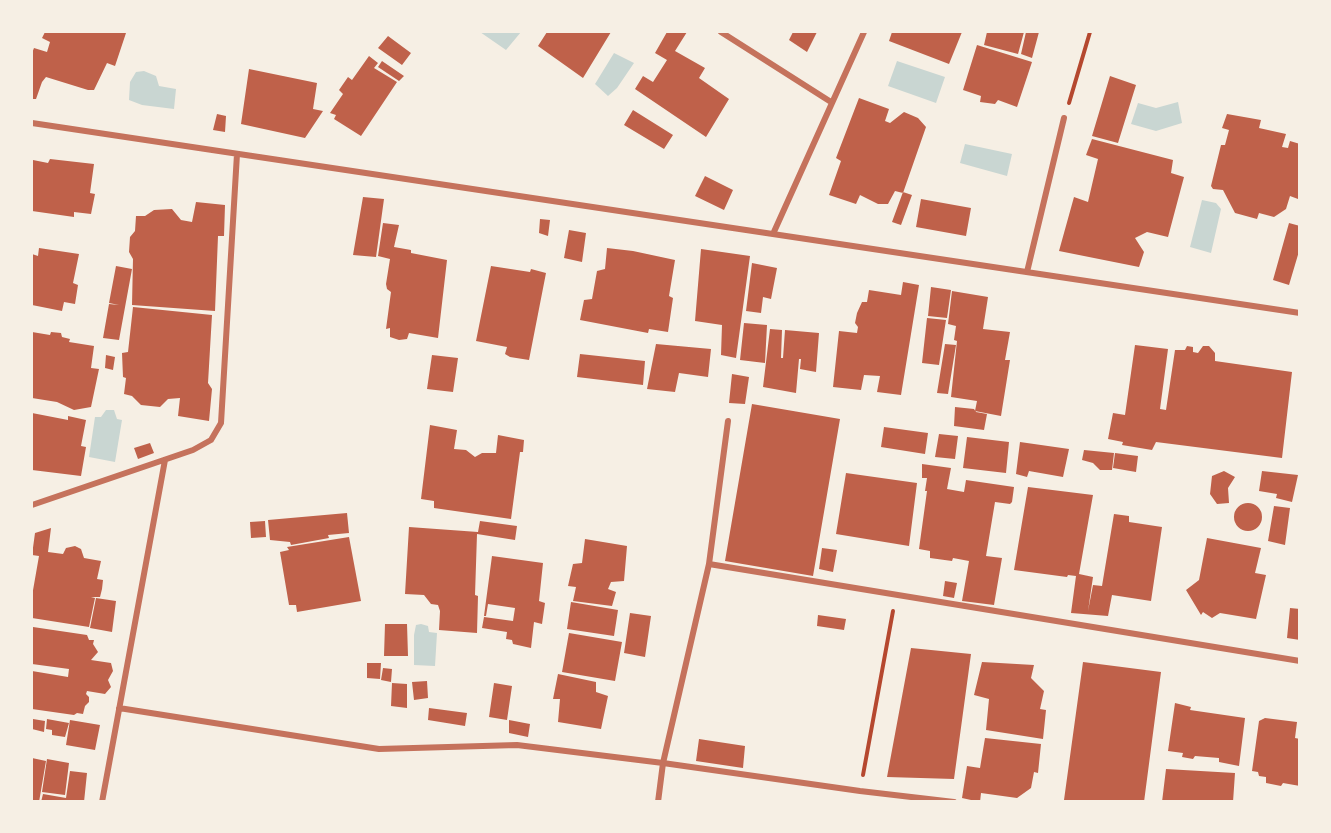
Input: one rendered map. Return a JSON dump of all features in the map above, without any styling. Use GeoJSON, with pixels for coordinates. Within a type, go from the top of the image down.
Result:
{"type":"FeatureCollection","features":[{"type":"Feature","properties":{"kind":"street"},"geometry":{"type":"LineString","coordinates":[[721,32],[831,102]]}},
{"type":"Feature","properties":{"kind":"street"},"geometry":{"type":"LineString","coordinates":[[773,234],[864,32]]}},
{"type":"Feature","properties":{"kind":"street"},"geometry":{"type":"LineString","coordinates":[[1027,272],[1064,118]]}},
{"type":"Feature","properties":{"kind":"street"},"geometry":{"type":"LineString","coordinates":[[32,123],[1299,313]]}},
{"type":"Feature","properties":{"kind":"street"},"geometry":{"type":"LineString","coordinates":[[32,505],[193,450],[211,440],[221,423],[237,154]]}},
{"type":"Feature","properties":{"kind":"street"},"geometry":{"type":"LineString","coordinates":[[658,801],[663,763],[709,564],[728,421]]}},
{"type":"Feature","properties":{"kind":"street"},"geometry":{"type":"LineString","coordinates":[[102,801],[165,460]]}},
{"type":"Feature","properties":{"kind":"street"},"geometry":{"type":"LineString","coordinates":[[709,564],[1299,660]]}},
{"type":"Feature","properties":{"kind":"street"},"geometry":{"type":"LineString","coordinates":[[119,708],[379,749],[517,745],[860,791],[954,801]]}},
{"type":"Feature","properties":{"kind":"path"},"geometry":{"type":"LineString","coordinates":[[1064,118],[1090,32]]}},
{"type":"Feature","properties":{"kind":"path"},"geometry":{"type":"LineString","coordinates":[[860,791],[896,595]]}},
{"type":"Feature","properties":{"kind":"shaded area"},"geometry":{"type":"Polygon","coordinates":[[[480,32],[521,32],[506,50],[480,32]]]}},
{"type":"Feature","properties":{"kind":"shaded area"},"geometry":{"type":"Polygon","coordinates":[[[614,53],[634,63],[617,88],[608,96],[595,84],[614,53]]]}},
{"type":"Feature","properties":{"kind":"shaded area"},"geometry":{"type":"Polygon","coordinates":[[[897,61],[945,77],[936,103],[888,86],[897,61]]]}},
{"type":"Feature","properties":{"kind":"shaded area"},"geometry":{"type":"Polygon","coordinates":[[[144,71],[156,76],[159,86],[176,89],[174,109],[142,105],[129,100],[130,82],[136,72],[144,71]]]}},
{"type":"Feature","properties":{"kind":"shaded area"},"geometry":{"type":"Polygon","coordinates":[[[1178,102],[1182,123],[1156,131],[1131,124],[1138,103],[1156,108],[1178,102]]]}},
{"type":"Feature","properties":{"kind":"shaded area"},"geometry":{"type":"Polygon","coordinates":[[[965,144],[1012,154],[1007,176],[960,163],[965,144]]]}},
{"type":"Feature","properties":{"kind":"shaded area"},"geometry":{"type":"Polygon","coordinates":[[[1202,200],[1216,203],[1221,209],[1211,253],[1190,247],[1202,200]]]}},
{"type":"Feature","properties":{"kind":"shaded area"},"geometry":{"type":"Polygon","coordinates":[[[106,410],[114,410],[117,419],[122,420],[115,462],[89,457],[95,417],[101,417],[106,410]]]}},
{"type":"Feature","properties":{"kind":"shaded area"},"geometry":{"type":"Polygon","coordinates":[[[416,625],[428,626],[429,632],[437,633],[435,666],[414,665],[414,635],[416,625]]]}},
{"type":"Feature","properties":{"kind":"building"},"geometry":{"type":"Polygon","coordinates":[[[45,32],[126,33],[115,66],[107,63],[94,90],[46,77],[36,99],[32,99],[32,53],[34,48],[47,52],[50,42],[42,38],[45,32]]]}},
{"type":"Feature","properties":{"kind":"building"},"geometry":{"type":"Polygon","coordinates":[[[547,32],[611,32],[583,78],[538,46],[547,32]]]}},
{"type":"Feature","properties":{"kind":"building"},"geometry":{"type":"Polygon","coordinates":[[[667,32],[687,32],[675,51],[705,68],[699,78],[729,99],[706,137],[635,89],[643,76],[653,82],[667,60],[655,53],[667,32]]]}},
{"type":"Feature","properties":{"kind":"building"},"geometry":{"type":"Polygon","coordinates":[[[793,32],[817,32],[807,52],[789,40],[793,32]]]}},
{"type":"Feature","properties":{"kind":"building"},"geometry":{"type":"Polygon","coordinates":[[[892,32],[962,32],[949,64],[889,41],[892,32]]]}},
{"type":"Feature","properties":{"kind":"building"},"geometry":{"type":"Polygon","coordinates":[[[987,32],[1024,32],[1018,54],[984,45],[987,32]]]}},
{"type":"Feature","properties":{"kind":"building"},"geometry":{"type":"Polygon","coordinates":[[[1026,32],[1039,32],[1032,58],[1021,54],[1026,32]]]}},
{"type":"Feature","properties":{"kind":"building"},"geometry":{"type":"Polygon","coordinates":[[[388,36],[411,53],[402,65],[378,48],[388,36]]]}},
{"type":"Feature","properties":{"kind":"building"},"geometry":{"type":"Polygon","coordinates":[[[977,45],[1032,62],[1017,107],[998,100],[995,104],[980,102],[981,96],[963,90],[977,45]]]}},
{"type":"Feature","properties":{"kind":"building"},"geometry":{"type":"Polygon","coordinates":[[[369,56],[378,63],[374,68],[397,82],[361,136],[334,119],[336,115],[330,113],[343,94],[339,90],[348,77],[352,80],[369,56]]]}},
{"type":"Feature","properties":{"kind":"building"},"geometry":{"type":"Polygon","coordinates":[[[382,61],[404,76],[399,81],[378,67],[382,61]]]}},
{"type":"Feature","properties":{"kind":"building"},"geometry":{"type":"Polygon","coordinates":[[[249,69],[317,83],[313,109],[323,111],[305,138],[241,124],[249,69]]]}},
{"type":"Feature","properties":{"kind":"building"},"geometry":{"type":"Polygon","coordinates":[[[1110,76],[1136,85],[1118,143],[1092,136],[1110,76]]]}},
{"type":"Feature","properties":{"kind":"building"},"geometry":{"type":"Polygon","coordinates":[[[859,98],[889,109],[885,121],[890,123],[904,112],[918,118],[926,127],[903,193],[895,191],[888,204],[878,204],[860,195],[856,204],[829,195],[841,161],[836,158],[859,98]]]}},
{"type":"Feature","properties":{"kind":"building"},"geometry":{"type":"Polygon","coordinates":[[[633,110],[673,135],[664,149],[624,125],[633,110]]]}},
{"type":"Feature","properties":{"kind":"building"},"geometry":{"type":"Polygon","coordinates":[[[217,114],[226,116],[225,132],[213,130],[217,114]]]}},
{"type":"Feature","properties":{"kind":"building"},"geometry":{"type":"Polygon","coordinates":[[[1227,114],[1261,120],[1259,128],[1286,134],[1282,147],[1288,148],[1290,141],[1300,144],[1298,199],[1290,196],[1286,209],[1274,217],[1259,213],[1257,219],[1235,213],[1223,190],[1213,189],[1211,186],[1221,145],[1225,145],[1229,130],[1222,128],[1227,114]]]}},
{"type":"Feature","properties":{"kind":"building"},"geometry":{"type":"Polygon","coordinates":[[[1092,139],[1173,160],[1171,173],[1184,177],[1168,237],[1147,232],[1135,238],[1144,252],[1139,267],[1059,251],[1074,197],[1088,202],[1098,159],[1086,155],[1092,139]]]}},
{"type":"Feature","properties":{"kind":"building"},"geometry":{"type":"Polygon","coordinates":[[[50,159],[94,164],[90,193],[95,194],[91,214],[74,212],[74,217],[32,211],[33,160],[48,163],[50,159]]]}},
{"type":"Feature","properties":{"kind":"building"},"geometry":{"type":"Polygon","coordinates":[[[705,176],[733,190],[724,210],[695,196],[705,176]]]}},
{"type":"Feature","properties":{"kind":"building"},"geometry":{"type":"Polygon","coordinates":[[[903,192],[912,195],[901,225],[892,222],[903,192]]]}},
{"type":"Feature","properties":{"kind":"building"},"geometry":{"type":"Polygon","coordinates":[[[363,197],[384,199],[376,257],[353,255],[363,197]]]}},
{"type":"Feature","properties":{"kind":"building"},"geometry":{"type":"Polygon","coordinates":[[[921,199],[971,208],[966,236],[916,227],[921,199]]]}},
{"type":"Feature","properties":{"kind":"building"},"geometry":{"type":"Polygon","coordinates":[[[196,202],[225,205],[224,236],[218,236],[215,311],[132,305],[133,259],[129,252],[130,237],[135,231],[136,216],[145,216],[154,210],[172,209],[181,220],[192,222],[196,202]]]}},
{"type":"Feature","properties":{"kind":"building"},"geometry":{"type":"Polygon","coordinates":[[[540,219],[550,220],[548,236],[539,233],[540,219]]]}},
{"type":"Feature","properties":{"kind":"building"},"geometry":{"type":"Polygon","coordinates":[[[383,223],[399,225],[394,247],[447,260],[438,338],[409,333],[407,339],[399,340],[390,337],[390,328],[386,329],[391,292],[387,289],[386,284],[390,259],[378,256],[383,223]]]}},
{"type":"Feature","properties":{"kind":"building"},"geometry":{"type":"Polygon","coordinates":[[[1289,223],[1300,226],[1300,248],[1289,285],[1273,280],[1289,223]]]}},
{"type":"Feature","properties":{"kind":"building"},"geometry":{"type":"Polygon","coordinates":[[[569,230],[586,233],[582,262],[564,258],[569,230]]]}},
{"type":"Feature","properties":{"kind":"building"},"geometry":{"type":"Polygon","coordinates":[[[39,248],[79,254],[73,283],[78,285],[75,304],[64,302],[62,311],[32,305],[32,254],[38,256],[39,248]]]}},
{"type":"Feature","properties":{"kind":"building"},"geometry":{"type":"Polygon","coordinates":[[[607,248],[675,260],[669,296],[673,298],[668,332],[649,329],[648,333],[580,320],[584,300],[592,299],[597,271],[605,269],[607,248]]]}},
{"type":"Feature","properties":{"kind":"building"},"geometry":{"type":"Polygon","coordinates":[[[701,249],[750,256],[736,358],[721,355],[722,325],[695,321],[701,249]]]}},
{"type":"Feature","properties":{"kind":"building"},"geometry":{"type":"Polygon","coordinates":[[[752,263],[777,268],[771,299],[763,297],[761,313],[746,311],[752,263]]]}},
{"type":"Feature","properties":{"kind":"building"},"geometry":{"type":"Polygon","coordinates":[[[116,266],[132,269],[119,340],[103,338],[109,304],[119,305],[109,303],[116,266]]]}},
{"type":"Feature","properties":{"kind":"building"},"geometry":{"type":"Polygon","coordinates":[[[491,266],[530,272],[531,269],[546,273],[529,360],[510,357],[505,354],[507,347],[476,341],[491,266]]]}},
{"type":"Feature","properties":{"kind":"building"},"geometry":{"type":"Polygon","coordinates":[[[903,282],[919,285],[901,395],[877,392],[880,376],[864,375],[861,390],[833,387],[839,331],[857,333],[858,327],[855,323],[857,313],[862,302],[867,302],[869,290],[901,295],[903,282]]]}},
{"type":"Feature","properties":{"kind":"building"},"geometry":{"type":"Polygon","coordinates":[[[931,287],[951,290],[947,318],[928,316],[931,287]]]}},
{"type":"Feature","properties":{"kind":"building"},"geometry":{"type":"Polygon","coordinates":[[[952,291],[988,297],[983,329],[1010,332],[1005,360],[1010,360],[1001,416],[975,411],[977,401],[951,397],[957,341],[954,340],[956,326],[948,324],[952,291]]]}},
{"type":"Feature","properties":{"kind":"building"},"geometry":{"type":"Polygon","coordinates":[[[133,307],[212,315],[208,383],[212,389],[209,421],[178,416],[180,398],[168,399],[160,407],[141,405],[132,396],[124,394],[126,378],[123,377],[122,353],[128,352],[133,307]]]}},
{"type":"Feature","properties":{"kind":"building"},"geometry":{"type":"Polygon","coordinates":[[[927,318],[946,320],[939,365],[922,363],[927,318]]]}},
{"type":"Feature","properties":{"kind":"building"},"geometry":{"type":"Polygon","coordinates":[[[744,323],[767,325],[765,363],[740,360],[744,323]]]}},
{"type":"Feature","properties":{"kind":"building"},"geometry":{"type":"Polygon","coordinates":[[[770,329],[782,330],[781,358],[783,358],[785,330],[819,333],[816,372],[800,369],[801,359],[799,359],[796,393],[763,387],[770,329]]]}},
{"type":"Feature","properties":{"kind":"building"},"geometry":{"type":"Polygon","coordinates":[[[32,332],[50,335],[51,332],[61,333],[62,337],[70,339],[69,342],[94,346],[91,368],[99,369],[91,407],[74,410],[57,402],[32,398],[32,332]]]}},
{"type":"Feature","properties":{"kind":"building"},"geometry":{"type":"Polygon","coordinates":[[[656,344],[711,349],[708,377],[679,373],[675,392],[647,389],[656,344]]]}},
{"type":"Feature","properties":{"kind":"building"},"geometry":{"type":"Polygon","coordinates":[[[945,344],[956,345],[948,394],[937,393],[945,344]]]}},
{"type":"Feature","properties":{"kind":"building"},"geometry":{"type":"Polygon","coordinates":[[[1135,345],[1168,349],[1160,409],[1166,410],[1175,350],[1185,350],[1187,346],[1193,347],[1193,352],[1198,353],[1203,346],[1209,346],[1215,353],[1215,361],[1292,372],[1282,458],[1156,442],[1152,450],[1122,445],[1123,442],[1108,439],[1113,413],[1125,415],[1135,345]]]}},
{"type":"Feature","properties":{"kind":"building"},"geometry":{"type":"Polygon","coordinates":[[[580,354],[645,361],[643,385],[577,377],[580,354]]]}},
{"type":"Feature","properties":{"kind":"building"},"geometry":{"type":"Polygon","coordinates":[[[106,355],[115,357],[113,370],[105,368],[106,355]]]}},
{"type":"Feature","properties":{"kind":"building"},"geometry":{"type":"Polygon","coordinates":[[[432,355],[458,358],[453,392],[427,389],[432,355]]]}},
{"type":"Feature","properties":{"kind":"building"},"geometry":{"type":"Polygon","coordinates":[[[732,374],[749,377],[745,404],[729,403],[732,374]]]}},
{"type":"Feature","properties":{"kind":"building"},"geometry":{"type":"Polygon","coordinates":[[[752,404],[840,419],[813,576],[725,561],[752,404]]]}},
{"type":"Feature","properties":{"kind":"building"},"geometry":{"type":"Polygon","coordinates":[[[955,407],[974,409],[976,412],[987,414],[984,430],[954,426],[955,407]]]}},
{"type":"Feature","properties":{"kind":"building"},"geometry":{"type":"Polygon","coordinates":[[[32,413],[68,420],[68,416],[86,420],[81,446],[86,447],[81,476],[32,470],[32,413]]]}},
{"type":"Feature","properties":{"kind":"building"},"geometry":{"type":"Polygon","coordinates":[[[430,425],[457,430],[454,449],[466,450],[475,457],[482,453],[496,453],[498,435],[524,440],[523,452],[520,452],[511,519],[434,508],[434,501],[421,499],[430,425]]]}},
{"type":"Feature","properties":{"kind":"building"},"geometry":{"type":"Polygon","coordinates":[[[884,427],[928,433],[925,454],[881,447],[884,427]]]}},
{"type":"Feature","properties":{"kind":"building"},"geometry":{"type":"Polygon","coordinates":[[[939,434],[958,436],[955,459],[935,457],[939,434]]]}},
{"type":"Feature","properties":{"kind":"building"},"geometry":{"type":"Polygon","coordinates":[[[967,437],[1009,442],[1006,473],[963,468],[967,437]]]}},
{"type":"Feature","properties":{"kind":"building"},"geometry":{"type":"Polygon","coordinates":[[[1020,442],[1069,449],[1063,477],[1029,471],[1027,477],[1016,474],[1020,442]]]}},
{"type":"Feature","properties":{"kind":"building"},"geometry":{"type":"Polygon","coordinates":[[[150,443],[154,453],[138,459],[134,448],[150,443]]]}},
{"type":"Feature","properties":{"kind":"building"},"geometry":{"type":"Polygon","coordinates":[[[1084,450],[1114,453],[1112,470],[1100,470],[1093,463],[1082,460],[1084,450]]]}},
{"type":"Feature","properties":{"kind":"building"},"geometry":{"type":"Polygon","coordinates":[[[1115,453],[1138,456],[1136,472],[1113,468],[1115,453]]]}},
{"type":"Feature","properties":{"kind":"building"},"geometry":{"type":"Polygon","coordinates":[[[922,464],[951,468],[947,489],[964,492],[966,480],[1014,487],[1010,504],[995,502],[986,556],[1002,558],[994,605],[962,601],[969,561],[930,558],[930,551],[919,549],[927,491],[925,491],[927,478],[922,478],[922,464]]]}},
{"type":"Feature","properties":{"kind":"building"},"geometry":{"type":"Polygon","coordinates":[[[1224,471],[1235,477],[1228,488],[1229,503],[1217,504],[1210,494],[1212,476],[1224,471]]]}},
{"type":"Feature","properties":{"kind":"building"},"geometry":{"type":"Polygon","coordinates":[[[1262,471],[1298,475],[1292,502],[1276,498],[1277,494],[1259,491],[1262,471]]]}},
{"type":"Feature","properties":{"kind":"building"},"geometry":{"type":"Polygon","coordinates":[[[846,473],[917,483],[909,546],[836,534],[846,473]]]}},
{"type":"Feature","properties":{"kind":"building"},"geometry":{"type":"Polygon","coordinates":[[[1028,487],[1093,495],[1079,574],[1093,577],[1088,611],[1093,585],[1102,586],[1114,514],[1129,516],[1129,522],[1162,527],[1151,601],[1112,595],[1108,616],[1071,613],[1076,576],[1068,575],[1067,577],[1014,570],[1028,487]]]}},
{"type":"Feature","properties":{"kind":"building"},"geometry":{"type":"Polygon","coordinates":[[[1248,503],[1258,507],[1262,517],[1258,527],[1248,531],[1238,527],[1234,517],[1238,507],[1248,503]]]}},
{"type":"Feature","properties":{"kind":"building"},"geometry":{"type":"Polygon","coordinates":[[[1274,506],[1290,508],[1285,545],[1268,541],[1274,506]]]}},
{"type":"Feature","properties":{"kind":"building"},"geometry":{"type":"Polygon","coordinates":[[[347,513],[349,533],[328,535],[329,538],[291,545],[290,542],[270,540],[268,520],[347,513]]]}},
{"type":"Feature","properties":{"kind":"building"},"geometry":{"type":"Polygon","coordinates":[[[265,521],[266,537],[251,538],[250,522],[265,521]]]}},
{"type":"Feature","properties":{"kind":"building"},"geometry":{"type":"Polygon","coordinates":[[[480,521],[517,526],[515,540],[477,534],[475,595],[478,596],[477,633],[439,630],[438,605],[431,604],[424,595],[405,594],[409,527],[478,532],[480,521]]]}},
{"type":"Feature","properties":{"kind":"building"},"geometry":{"type":"Polygon","coordinates":[[[51,528],[48,552],[63,554],[66,548],[75,546],[81,549],[84,558],[101,561],[97,579],[103,580],[102,589],[100,597],[91,597],[95,598],[89,627],[32,618],[32,596],[39,556],[32,555],[35,533],[51,528]]]}},
{"type":"Feature","properties":{"kind":"building"},"geometry":{"type":"Polygon","coordinates":[[[349,537],[361,601],[297,612],[296,605],[289,605],[280,552],[289,550],[287,547],[349,537]]]}},
{"type":"Feature","properties":{"kind":"building"},"geometry":{"type":"Polygon","coordinates":[[[1207,538],[1261,548],[1255,573],[1266,575],[1256,619],[1220,613],[1212,618],[1203,612],[1201,615],[1186,590],[1199,580],[1207,538]]]}},
{"type":"Feature","properties":{"kind":"building"},"geometry":{"type":"Polygon","coordinates":[[[585,539],[627,546],[624,581],[611,582],[608,589],[616,592],[612,606],[573,601],[576,587],[568,586],[573,564],[582,563],[585,539]]]}},
{"type":"Feature","properties":{"kind":"building"},"geometry":{"type":"Polygon","coordinates":[[[822,548],[837,550],[833,572],[819,569],[822,548]]]}},
{"type":"Feature","properties":{"kind":"building"},"geometry":{"type":"Polygon","coordinates":[[[492,556],[543,563],[539,601],[545,603],[542,624],[534,622],[531,648],[513,644],[512,640],[506,639],[507,632],[482,628],[484,617],[513,621],[515,608],[488,604],[486,616],[484,616],[492,556]]]}},
{"type":"Feature","properties":{"kind":"building"},"geometry":{"type":"Polygon","coordinates":[[[945,581],[957,583],[954,598],[943,596],[945,581]]]}},
{"type":"Feature","properties":{"kind":"building"},"geometry":{"type":"Polygon","coordinates":[[[96,598],[116,601],[112,632],[90,628],[96,598]]]}},
{"type":"Feature","properties":{"kind":"building"},"geometry":{"type":"Polygon","coordinates":[[[571,602],[618,610],[614,636],[567,629],[571,602]]]}},
{"type":"Feature","properties":{"kind":"building"},"geometry":{"type":"Polygon","coordinates":[[[1290,608],[1300,609],[1300,640],[1287,638],[1290,608]]]}},
{"type":"Feature","properties":{"kind":"building"},"geometry":{"type":"Polygon","coordinates":[[[630,613],[651,616],[645,657],[624,653],[630,613]]]}},
{"type":"Feature","properties":{"kind":"building"},"geometry":{"type":"Polygon","coordinates":[[[818,615],[846,619],[844,630],[817,626],[818,615]]]}},
{"type":"Feature","properties":{"kind":"building"},"geometry":{"type":"Polygon","coordinates":[[[385,624],[407,624],[408,656],[384,656],[385,624]]]}},
{"type":"Feature","properties":{"kind":"building"},"geometry":{"type":"Polygon","coordinates":[[[33,627],[87,635],[89,640],[94,640],[93,644],[98,652],[91,660],[111,663],[113,671],[108,680],[111,687],[105,694],[87,691],[89,702],[83,714],[74,715],[32,709],[32,671],[68,677],[69,669],[32,664],[33,627]]]}},
{"type":"Feature","properties":{"kind":"building"},"geometry":{"type":"Polygon","coordinates":[[[569,633],[622,642],[615,681],[562,672],[569,633]]]}},
{"type":"Feature","properties":{"kind":"building"},"geometry":{"type":"Polygon","coordinates":[[[911,648],[971,654],[954,779],[887,777],[911,648]]]}},
{"type":"Feature","properties":{"kind":"building"},"geometry":{"type":"Polygon","coordinates":[[[982,662],[1034,665],[1031,678],[1044,691],[1040,709],[1046,710],[1043,739],[986,730],[989,699],[974,695],[982,662]]]}},
{"type":"Feature","properties":{"kind":"building"},"geometry":{"type":"Polygon","coordinates":[[[1083,662],[1161,672],[1144,802],[1064,800],[1083,662]]]}},
{"type":"Feature","properties":{"kind":"building"},"geometry":{"type":"Polygon","coordinates":[[[367,663],[381,663],[380,679],[367,678],[367,663]]]}},
{"type":"Feature","properties":{"kind":"building"},"geometry":{"type":"Polygon","coordinates":[[[383,668],[392,669],[391,682],[381,680],[383,668]]]}},
{"type":"Feature","properties":{"kind":"building"},"geometry":{"type":"Polygon","coordinates":[[[558,674],[596,682],[596,692],[608,696],[601,729],[558,722],[560,699],[553,699],[558,674]]]}},
{"type":"Feature","properties":{"kind":"building"},"geometry":{"type":"Polygon","coordinates":[[[427,681],[428,698],[414,700],[412,682],[427,681]]]}},
{"type":"Feature","properties":{"kind":"building"},"geometry":{"type":"Polygon","coordinates":[[[392,683],[407,684],[407,708],[391,706],[392,683]]]}},
{"type":"Feature","properties":{"kind":"building"},"geometry":{"type":"Polygon","coordinates":[[[494,683],[512,686],[507,720],[489,717],[494,683]]]}},
{"type":"Feature","properties":{"kind":"building"},"geometry":{"type":"Polygon","coordinates":[[[1175,703],[1191,707],[1190,710],[1245,718],[1239,766],[1219,762],[1219,758],[1195,756],[1193,759],[1182,757],[1183,753],[1168,751],[1175,703]]]}},
{"type":"Feature","properties":{"kind":"building"},"geometry":{"type":"Polygon","coordinates":[[[429,708],[467,713],[465,726],[428,720],[429,708]]]}},
{"type":"Feature","properties":{"kind":"building"},"geometry":{"type":"Polygon","coordinates":[[[1265,718],[1297,722],[1295,738],[1300,739],[1300,786],[1266,783],[1266,777],[1259,776],[1258,772],[1252,771],[1259,721],[1265,718]]]}},
{"type":"Feature","properties":{"kind":"building"},"geometry":{"type":"Polygon","coordinates":[[[33,719],[45,721],[44,732],[32,729],[33,719]]]}},
{"type":"Feature","properties":{"kind":"building"},"geometry":{"type":"Polygon","coordinates":[[[47,719],[69,723],[65,737],[52,735],[52,730],[46,729],[47,719]]]}},
{"type":"Feature","properties":{"kind":"building"},"geometry":{"type":"Polygon","coordinates":[[[70,720],[100,725],[95,750],[66,745],[70,720]]]}},
{"type":"Feature","properties":{"kind":"building"},"geometry":{"type":"Polygon","coordinates":[[[509,720],[530,724],[528,737],[509,733],[509,720]]]}},
{"type":"Feature","properties":{"kind":"building"},"geometry":{"type":"Polygon","coordinates":[[[985,738],[1041,744],[1038,773],[1034,772],[1031,788],[1017,798],[981,793],[980,802],[962,798],[967,766],[980,768],[985,738]]]}},
{"type":"Feature","properties":{"kind":"building"},"geometry":{"type":"Polygon","coordinates":[[[699,739],[745,746],[743,768],[696,761],[699,739]]]}},
{"type":"Feature","properties":{"kind":"building"},"geometry":{"type":"Polygon","coordinates":[[[32,758],[46,761],[39,802],[32,802],[32,758]]]}},
{"type":"Feature","properties":{"kind":"building"},"geometry":{"type":"Polygon","coordinates":[[[47,759],[69,763],[65,795],[42,792],[47,759]]]}},
{"type":"Feature","properties":{"kind":"building"},"geometry":{"type":"Polygon","coordinates":[[[1166,769],[1235,773],[1233,802],[1162,802],[1166,769]]]}},
{"type":"Feature","properties":{"kind":"building"},"geometry":{"type":"Polygon","coordinates":[[[70,771],[87,773],[84,802],[41,802],[43,794],[66,798],[70,771]]]}}]}
